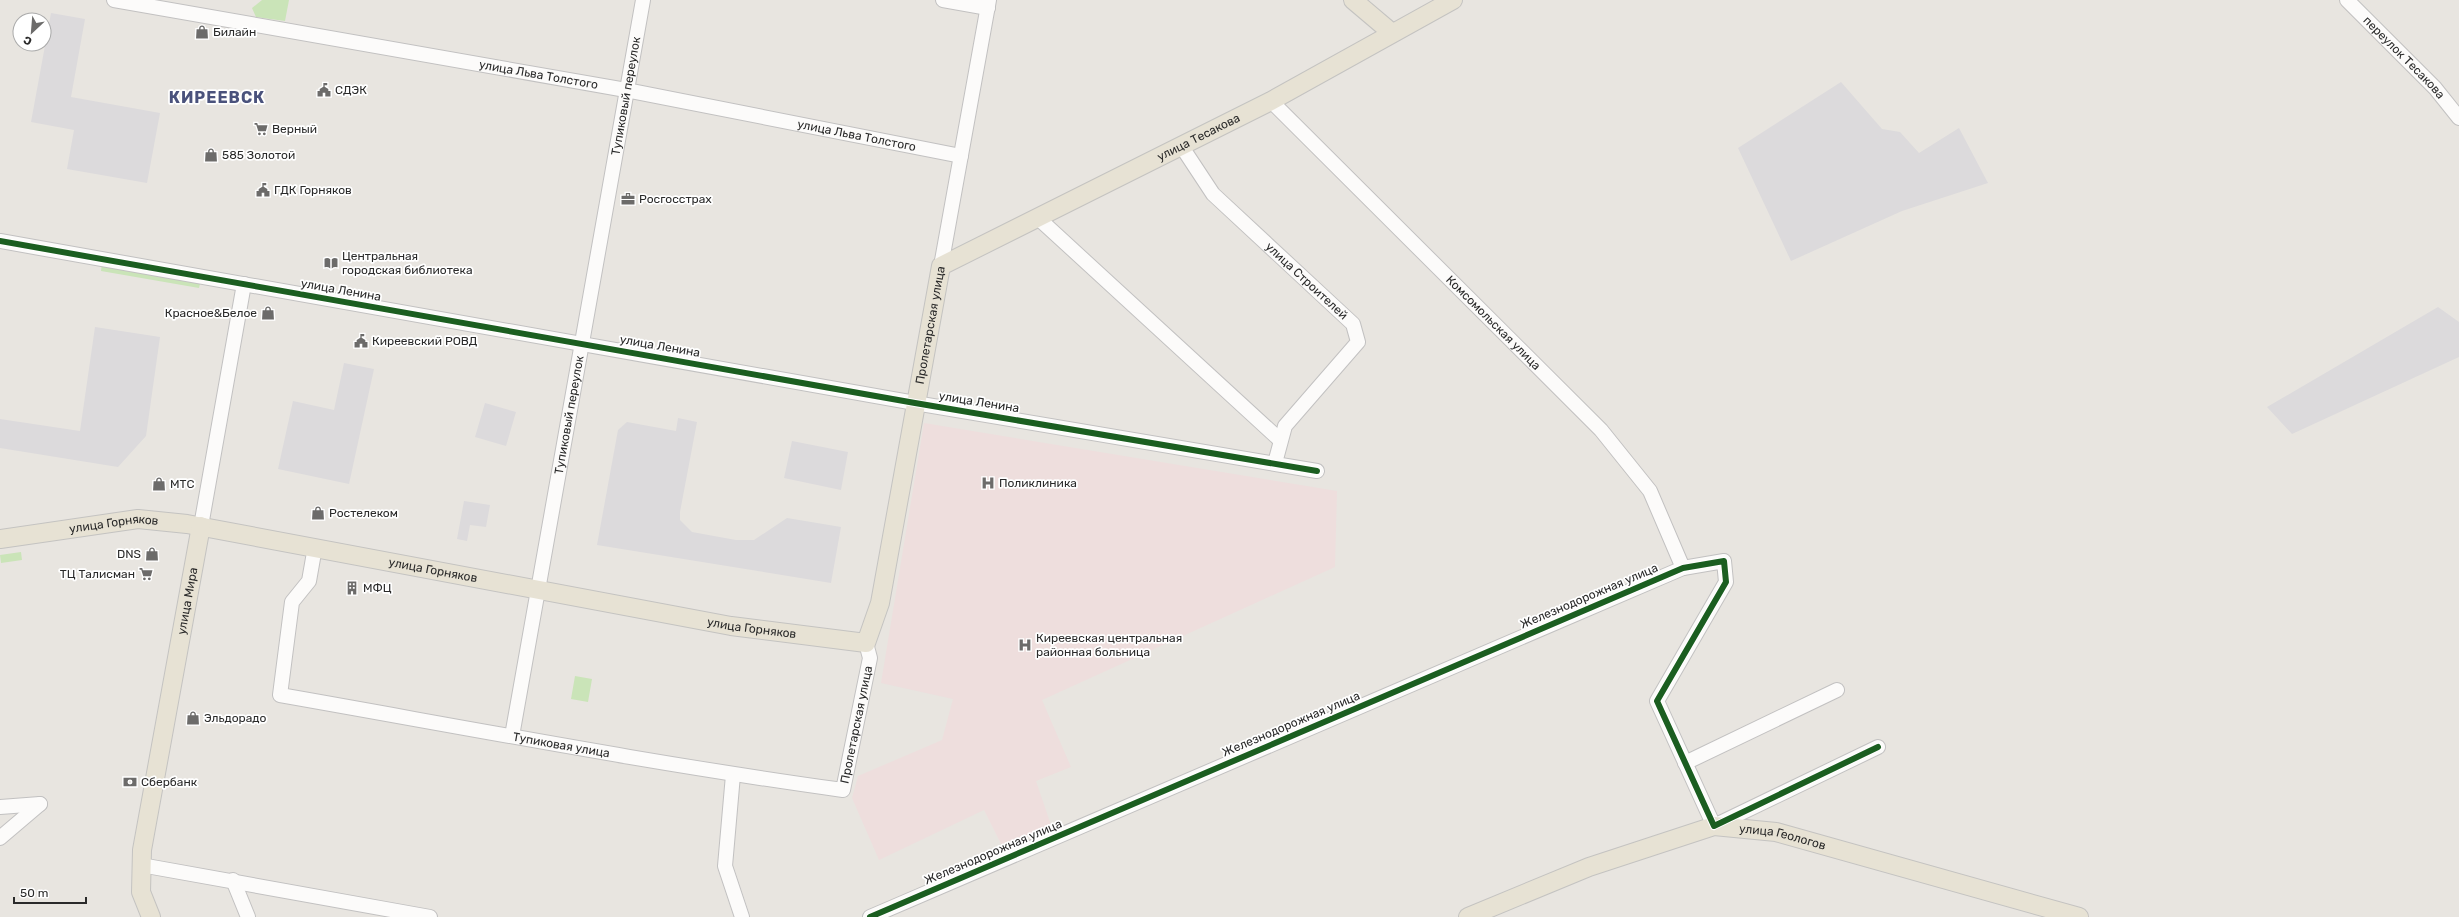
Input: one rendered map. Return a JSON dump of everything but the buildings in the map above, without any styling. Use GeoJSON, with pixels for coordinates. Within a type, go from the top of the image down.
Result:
{"type":"FeatureCollection","features":[{"type":"Feature","properties":{"kind":"main road"},"geometry":{"type":"LineString","coordinates":[[1353,0],[1392,33]]}},
{"type":"Feature","properties":{"kind":"main road","name":"улица Тесакова"},"geometry":{"type":"LineString","coordinates":[[940,266],[1182,147],[1271,101],[1453,0]]}},
{"type":"Feature","properties":{"kind":"main road","name":"Пролетарская улица"},"geometry":{"type":"LineString","coordinates":[[866,643],[880,603],[940,266]]}},
{"type":"Feature","properties":{"kind":"main road","name":"улица Горняков"},"geometry":{"type":"LineString","coordinates":[[0,539],[138,519],[201,526],[537,591],[731,626],[866,643]]}},
{"type":"Feature","properties":{"kind":"main road","name":"улица Мира"},"geometry":{"type":"LineString","coordinates":[[151,917],[141,892],[141,865],[201,526]]}},
{"type":"Feature","properties":{"kind":"main road","name":"улица Геологов"},"geometry":{"type":"LineString","coordinates":[[1468,917],[1589,866],[1714,826],[1776,832],[2079,917]]}},
{"type":"Feature","properties":{"kind":"street","name":"улица Льва Толстого"},"geometry":{"type":"LineString","coordinates":[[114,0],[164,4],[626,90],[961,156]]}},
{"type":"Feature","properties":{"kind":"street","name":"Тупиковый переулок"},"geometry":{"type":"LineString","coordinates":[[512,736],[643,0]]}},
{"type":"Feature","properties":{"kind":"street"},"geometry":{"type":"LineString","coordinates":[[943,0],[989,4]]}},
{"type":"Feature","properties":{"kind":"street","name":"переулок Тесакова"},"geometry":{"type":"LineString","coordinates":[[2347,0],[2435,88],[2459,118]]}},
{"type":"Feature","properties":{"kind":"street","name":"Пролетарская улица"},"geometry":{"type":"LineString","coordinates":[[940,266],[989,4]]}},
{"type":"Feature","properties":{"kind":"street","name":"Комсомольская улица"},"geometry":{"type":"LineString","coordinates":[[1271,101],[1601,430],[1650,491],[1683,568]]}},
{"type":"Feature","properties":{"kind":"street","name":"улица Строителей"},"geometry":{"type":"LineString","coordinates":[[1182,147],[1213,194],[1353,324],[1358,342],[1285,426],[1275,463]]}},
{"type":"Feature","properties":{"kind":"street"},"geometry":{"type":"LineString","coordinates":[[1037,217],[1280,440]]}},
{"type":"Feature","properties":{"kind":"street","name":"улица Ленина"},"geometry":{"type":"LineString","coordinates":[[0,241],[915,403],[1317,471]]}},
{"type":"Feature","properties":{"kind":"street","name":"улица Мира"},"geometry":{"type":"LineString","coordinates":[[201,526],[244,284]]}},
{"type":"Feature","properties":{"kind":"street","name":"Тупиковая улица"},"geometry":{"type":"LineString","coordinates":[[315,547],[309,581],[292,602],[280,695],[733,775],[843,790]]}},
{"type":"Feature","properties":{"kind":"street","name":"Железнодорожная улица"},"geometry":{"type":"LineString","coordinates":[[870,917],[1683,568],[1724,561],[1726,582],[1657,701],[1685,763]]}},
{"type":"Feature","properties":{"kind":"street","name":"Пролетарская улица"},"geometry":{"type":"LineString","coordinates":[[843,790],[870,658],[866,643]]}},
{"type":"Feature","properties":{"kind":"street"},"geometry":{"type":"LineString","coordinates":[[1837,690],[1685,763],[1714,826],[1878,747]]}},
{"type":"Feature","properties":{"kind":"street"},"geometry":{"type":"LineString","coordinates":[[733,775],[725,866],[742,917]]}},
{"type":"Feature","properties":{"kind":"street"},"geometry":{"type":"LineString","coordinates":[[0,807],[40,804],[0,838]]}},
{"type":"Feature","properties":{"kind":"street"},"geometry":{"type":"LineString","coordinates":[[141,865],[233,880],[430,917]]}},
{"type":"Feature","properties":{"kind":"street"},"geometry":{"type":"LineString","coordinates":[[233,880],[248,917]]}},
{"type":"Feature","properties":{"kind":"shaded area"},"geometry":{"type":"Polygon","coordinates":[[[52,13],[85,19],[71,97],[160,113],[147,183],[67,169],[74,130],[31,122],[44,52],[52,52],[52,13]]]}},
{"type":"Feature","properties":{"kind":"shaded area"},"geometry":{"type":"Polygon","coordinates":[[[1841,82],[1882,129],[1900,132],[1919,153],[1959,128],[1988,183],[1902,211],[1791,261],[1738,148],[1841,82]]]}},
{"type":"Feature","properties":{"kind":"shaded area"},"geometry":{"type":"Polygon","coordinates":[[[2438,307],[2459,322],[2459,357],[2292,434],[2267,407],[2438,307]]]}},
{"type":"Feature","properties":{"kind":"shaded area"},"geometry":{"type":"Polygon","coordinates":[[[95,327],[160,337],[146,436],[118,467],[0,448],[0,419],[80,431],[95,327]]]}},
{"type":"Feature","properties":{"kind":"shaded area"},"geometry":{"type":"Polygon","coordinates":[[[344,363],[374,369],[349,484],[278,469],[293,401],[334,410],[344,363]]]}},
{"type":"Feature","properties":{"kind":"shaded area"},"geometry":{"type":"Polygon","coordinates":[[[485,403],[516,412],[506,446],[475,437],[485,403]]]}},
{"type":"Feature","properties":{"kind":"shaded area"},"geometry":{"type":"Polygon","coordinates":[[[678,418],[697,422],[680,512],[680,520],[692,532],[736,540],[754,540],[787,518],[841,527],[831,583],[597,545],[618,430],[627,422],[676,431],[678,418]]]}},
{"type":"Feature","properties":{"kind":"shaded area","name":"Киреевская центральная районная больница"},"geometry":{"type":"Polygon","coordinates":[[[924,423],[1337,491],[1335,567],[1042,700],[1071,767],[1036,781],[1051,825],[1002,846],[984,810],[879,860],[852,798],[858,776],[942,740],[953,699],[881,683],[924,423]]]}},
{"type":"Feature","properties":{"kind":"shaded area"},"geometry":{"type":"Polygon","coordinates":[[[792,441],[848,452],[841,490],[784,478],[792,441]]]}},
{"type":"Feature","properties":{"kind":"shaded area"},"geometry":{"type":"Polygon","coordinates":[[[464,501],[490,505],[486,527],[470,525],[467,541],[457,539],[464,501]]]}},
{"type":"Feature","properties":{"kind":"green space"},"geometry":{"type":"Polygon","coordinates":[[[262,0],[289,0],[285,21],[256,17],[252,8],[262,0]]]}},
{"type":"Feature","properties":{"kind":"green space"},"geometry":{"type":"Polygon","coordinates":[[[102,263],[201,280],[199,288],[101,271],[102,263]]]}},
{"type":"Feature","properties":{"kind":"green space"},"geometry":{"type":"Polygon","coordinates":[[[21,552],[22,560],[1,563],[0,555],[21,552]]]}},
{"type":"Feature","properties":{"kind":"green space"},"geometry":{"type":"Polygon","coordinates":[[[575,676],[592,679],[588,702],[571,699],[575,676]]]}},
{"type":"Feature","properties":{"kind":"cycle path"},"geometry":{"type":"LineString","coordinates":[[0,241],[915,403],[1317,471]]}},
{"type":"Feature","properties":{"kind":"cycle path"},"geometry":{"type":"LineString","coordinates":[[870,917],[1683,568],[1724,561],[1726,582],[1657,701],[1714,826],[1878,747]]}},
{"type":"Feature","properties":{"kind":"place","name":"Билайн"},"geometry":{"type":"Point","coordinates":[202,32]}},
{"type":"Feature","properties":{"kind":"place","name":"СДЭК"},"geometry":{"type":"Point","coordinates":[324,90]}},
{"type":"Feature","properties":{"kind":"place","name":"Верный"},"geometry":{"type":"Point","coordinates":[261,129]}},
{"type":"Feature","properties":{"kind":"place","name":"585 Золотой"},"geometry":{"type":"Point","coordinates":[211,155]}},
{"type":"Feature","properties":{"kind":"place","name":"ГДК Горняков"},"geometry":{"type":"Point","coordinates":[263,190]}},
{"type":"Feature","properties":{"kind":"place","name":"Росгосстрах"},"geometry":{"type":"Point","coordinates":[628,199]}},
{"type":"Feature","properties":{"kind":"place","name":"Центральная городская библиотека"},"geometry":{"type":"Point","coordinates":[331,263]}},
{"type":"Feature","properties":{"kind":"place","name":"Красное&Белое"},"geometry":{"type":"Point","coordinates":[268,313]}},
{"type":"Feature","properties":{"kind":"place","name":"Киреевский РОВД"},"geometry":{"type":"Point","coordinates":[361,341]}},
{"type":"Feature","properties":{"kind":"place","name":"Поликлиника"},"geometry":{"type":"Point","coordinates":[988,483]}},
{"type":"Feature","properties":{"kind":"place","name":"МТС"},"geometry":{"type":"Point","coordinates":[159,484]}},
{"type":"Feature","properties":{"kind":"place","name":"Ростелеком"},"geometry":{"type":"Point","coordinates":[318,513]}},
{"type":"Feature","properties":{"kind":"place","name":"DNS"},"geometry":{"type":"Point","coordinates":[152,554]}},
{"type":"Feature","properties":{"kind":"place","name":"ТЦ Талисман"},"geometry":{"type":"Point","coordinates":[146,574]}},
{"type":"Feature","properties":{"kind":"place","name":"МФЦ"},"geometry":{"type":"Point","coordinates":[352,588]}},
{"type":"Feature","properties":{"kind":"place","name":"Киреевская центральная районная больница"},"geometry":{"type":"Point","coordinates":[1025,645]}},
{"type":"Feature","properties":{"kind":"place","name":"Эльдорадо"},"geometry":{"type":"Point","coordinates":[193,718]}},
{"type":"Feature","properties":{"kind":"place","name":"Сбербанк"},"geometry":{"type":"Point","coordinates":[130,782]}},
{"type":"Feature","properties":{"kind":"district","name":"КИРЕЕВСК"},"geometry":{"type":"Point","coordinates":[217,97]}}]}
